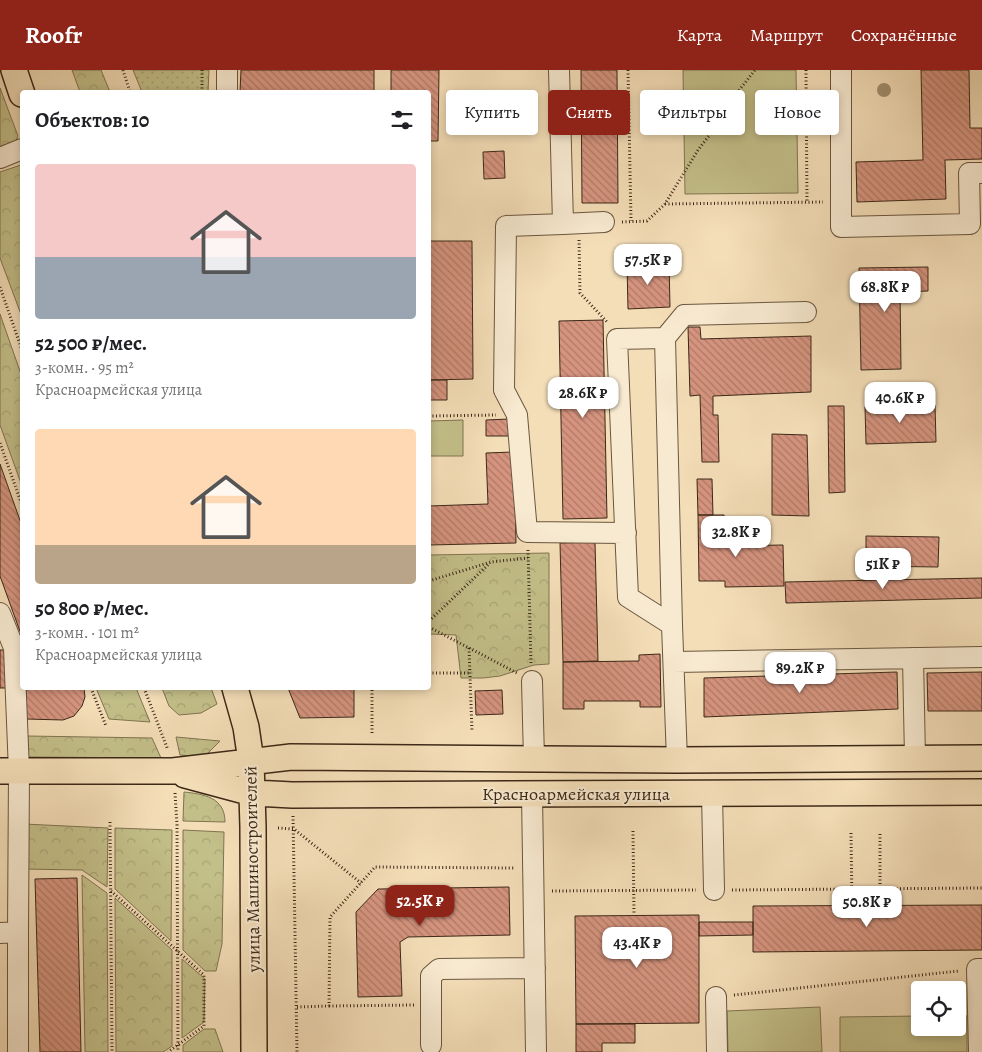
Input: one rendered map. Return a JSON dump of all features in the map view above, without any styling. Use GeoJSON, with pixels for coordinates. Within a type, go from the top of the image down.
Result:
{"type":"FeatureCollection","features":[{"type":"Feature","properties":{"kind":"main road"},"geometry":{"type":"LineString","coordinates":[[14,70],[21,90]]}},
{"type":"Feature","properties":{"kind":"main road","name":"улица Машиностроителей"},"geometry":{"type":"LineString","coordinates":[[236,690],[246,727],[251,761],[254,1052]]}},
{"type":"Feature","properties":{"kind":"main road","name":"Красноармейская улица"},"geometry":{"type":"LineString","coordinates":[[9,771],[173,772],[251,761],[291,758],[677,760],[982,758]]}},
{"type":"Feature","properties":{"kind":"main road","name":"Красноармейская улица"},"geometry":{"type":"LineString","coordinates":[[173,772],[252,793],[292,795],[982,792]]}},
{"type":"Feature","properties":{"kind":"lane"},"geometry":{"type":"LineString","coordinates":[[227,70],[227,90]]}},
{"type":"Feature","properties":{"kind":"lane"},"geometry":{"type":"LineString","coordinates":[[559,70],[571,224]]}},
{"type":"Feature","properties":{"kind":"lane"},"geometry":{"type":"LineString","coordinates":[[841,70],[841,227],[970,224],[969,173],[982,173]]}},
{"type":"Feature","properties":{"kind":"lane"},"geometry":{"type":"LineString","coordinates":[[0,158],[20,150]]}},
{"type":"Feature","properties":{"kind":"lane"},"geometry":{"type":"LineString","coordinates":[[604,222],[506,226],[504,390],[517,414],[527,532],[626,533]]}},
{"type":"Feature","properties":{"kind":"lane"},"geometry":{"type":"LineString","coordinates":[[677,760],[666,338],[684,315],[806,312]]}},
{"type":"Feature","properties":{"kind":"lane"},"geometry":{"type":"LineString","coordinates":[[666,338],[617,339],[628,598],[672,625]]}},
{"type":"Feature","properties":{"kind":"lane"},"geometry":{"type":"LineString","coordinates":[[0,613],[5,637],[14,648],[18,668],[9,771],[9,933],[17,953],[18,1052]]}},
{"type":"Feature","properties":{"kind":"lane"},"geometry":{"type":"LineString","coordinates":[[674,662],[982,657]]}},
{"type":"Feature","properties":{"kind":"lane"},"geometry":{"type":"LineString","coordinates":[[913,658],[915,758]]}},
{"type":"Feature","properties":{"kind":"lane"},"geometry":{"type":"LineString","coordinates":[[532,681],[534,759]]}},
{"type":"Feature","properties":{"kind":"lane"},"geometry":{"type":"LineString","coordinates":[[532,794],[536,1052]]}},
{"type":"Feature","properties":{"kind":"lane"},"geometry":{"type":"LineString","coordinates":[[712,794],[714,890]]}},
{"type":"Feature","properties":{"kind":"lane"},"geometry":{"type":"LineString","coordinates":[[431,1045],[431,976],[439,969],[535,968]]}},
{"type":"Feature","properties":{"kind":"lane"},"geometry":{"type":"LineString","coordinates":[[978,1052],[980,969]]}},
{"type":"Feature","properties":{"kind":"lane"},"geometry":{"type":"LineString","coordinates":[[716,997],[717,1052]]}},
{"type":"Feature","properties":{"kind":"path"},"geometry":{"type":"LineString","coordinates":[[123,70],[129,90]]}},
{"type":"Feature","properties":{"kind":"path"},"geometry":{"type":"LineString","coordinates":[[202,70],[202,90]]}},
{"type":"Feature","properties":{"kind":"path"},"geometry":{"type":"LineString","coordinates":[[628,70],[631,221]]}},
{"type":"Feature","properties":{"kind":"path"},"geometry":{"type":"LineString","coordinates":[[604,222],[647,221],[665,204],[698,150],[755,70]]}},
{"type":"Feature","properties":{"kind":"path"},"geometry":{"type":"LineString","coordinates":[[806,70],[807,202]]}},
{"type":"Feature","properties":{"kind":"path"},"geometry":{"type":"LineString","coordinates":[[665,204],[841,202]]}},
{"type":"Feature","properties":{"kind":"path"},"geometry":{"type":"LineString","coordinates":[[571,224],[580,293],[610,326],[617,339]]}},
{"type":"Feature","properties":{"kind":"path"},"geometry":{"type":"LineString","coordinates":[[0,287],[20,344]]}},
{"type":"Feature","properties":{"kind":"path"},"geometry":{"type":"LineString","coordinates":[[431,416],[517,414]]}},
{"type":"Feature","properties":{"kind":"path"},"geometry":{"type":"LineString","coordinates":[[0,443],[20,499]]}},
{"type":"Feature","properties":{"kind":"path"},"geometry":{"type":"LineString","coordinates":[[431,628],[532,681],[527,532]]}},
{"type":"Feature","properties":{"kind":"path"},"geometry":{"type":"LineString","coordinates":[[431,580],[491,562],[528,558]]}},
{"type":"Feature","properties":{"kind":"path"},"geometry":{"type":"LineString","coordinates":[[431,619],[491,562]]}},
{"type":"Feature","properties":{"kind":"path"},"geometry":{"type":"LineString","coordinates":[[469,648],[472,732]]}},
{"type":"Feature","properties":{"kind":"path"},"geometry":{"type":"LineString","coordinates":[[431,673],[470,673]]}},
{"type":"Feature","properties":{"kind":"path"},"geometry":{"type":"LineString","coordinates":[[91,690],[106,726]]}},
{"type":"Feature","properties":{"kind":"path"},"geometry":{"type":"LineString","coordinates":[[145,690],[173,772],[176,825],[178,1052]]}},
{"type":"Feature","properties":{"kind":"path"},"geometry":{"type":"LineString","coordinates":[[372,690],[372,733]]}},
{"type":"Feature","properties":{"kind":"path"},"geometry":{"type":"LineString","coordinates":[[293,816],[297,1052]]}},
{"type":"Feature","properties":{"kind":"path"},"geometry":{"type":"LineString","coordinates":[[110,822],[112,1052]]}},
{"type":"Feature","properties":{"kind":"path"},"geometry":{"type":"LineString","coordinates":[[278,828],[294,829],[360,882]]}},
{"type":"Feature","properties":{"kind":"path"},"geometry":{"type":"LineString","coordinates":[[633,832],[634,916]]}},
{"type":"Feature","properties":{"kind":"path"},"geometry":{"type":"LineString","coordinates":[[851,834],[852,906]]}},
{"type":"Feature","properties":{"kind":"path"},"geometry":{"type":"LineString","coordinates":[[880,834],[880,906]]}},
{"type":"Feature","properties":{"kind":"path"},"geometry":{"type":"LineString","coordinates":[[297,1007],[330,1006],[330,916],[375,867],[533,868]]}},
{"type":"Feature","properties":{"kind":"path"},"geometry":{"type":"LineString","coordinates":[[534,892],[982,888]]}},
{"type":"Feature","properties":{"kind":"path"},"geometry":{"type":"LineString","coordinates":[[111,890],[204,975],[204,1026],[168,1052]]}},
{"type":"Feature","properties":{"kind":"path"},"geometry":{"type":"LineString","coordinates":[[716,997],[980,969]]}},
{"type":"Feature","properties":{"kind":"green space"},"geometry":{"type":"Polygon","coordinates":[[[72,70],[101,70],[109,90],[79,90],[72,70]]]}},
{"type":"Feature","properties":{"kind":"green space"},"geometry":{"type":"Polygon","coordinates":[[[133,70],[209,70],[208,90],[141,90],[133,70]]]}},
{"type":"Feature","properties":{"kind":"green space"},"geometry":{"type":"Polygon","coordinates":[[[683,70],[796,70],[796,90],[755,90],[755,135],[797,135],[798,193],[685,194],[684,135],[745,135],[745,90],[683,90],[683,70]]]}},
{"type":"Feature","properties":{"kind":"green space"},"geometry":{"type":"Polygon","coordinates":[[[0,88],[18,136],[14,145],[0,151],[0,88]]]}},
{"type":"Feature","properties":{"kind":"green space"},"geometry":{"type":"Polygon","coordinates":[[[20,165],[20,312],[0,258],[0,172],[20,165]]]}},
{"type":"Feature","properties":{"kind":"green space"},"geometry":{"type":"Polygon","coordinates":[[[0,314],[20,371],[20,480],[0,425],[0,314]]]}},
{"type":"Feature","properties":{"kind":"green space"},"geometry":{"type":"Polygon","coordinates":[[[463,420],[463,456],[431,456],[431,421],[463,420]]]}},
{"type":"Feature","properties":{"kind":"green space"},"geometry":{"type":"Polygon","coordinates":[[[549,553],[549,664],[534,665],[500,676],[461,678],[456,635],[431,634],[431,555],[549,553]]]}},
{"type":"Feature","properties":{"kind":"green space"},"geometry":{"type":"Polygon","coordinates":[[[97,690],[137,690],[150,722],[109,719],[97,690]]]}},
{"type":"Feature","properties":{"kind":"green space"},"geometry":{"type":"Polygon","coordinates":[[[163,690],[212,690],[217,704],[201,713],[179,715],[169,706],[163,690]]]}},
{"type":"Feature","properties":{"kind":"green space"},"geometry":{"type":"Polygon","coordinates":[[[27,736],[152,738],[161,758],[27,757],[27,736]]]}},
{"type":"Feature","properties":{"kind":"green space"},"geometry":{"type":"Polygon","coordinates":[[[176,737],[220,741],[204,757],[180,755],[176,737]]]}},
{"type":"Feature","properties":{"kind":"green space"},"geometry":{"type":"Polygon","coordinates":[[[184,792],[212,798],[221,807],[225,822],[183,821],[184,792]]]}},
{"type":"Feature","properties":{"kind":"green space"},"geometry":{"type":"Polygon","coordinates":[[[24,824],[108,828],[107,887],[82,870],[23,869],[24,824]]]}},
{"type":"Feature","properties":{"kind":"green space"},"geometry":{"type":"Polygon","coordinates":[[[115,828],[172,830],[171,941],[115,889],[115,828]]]}},
{"type":"Feature","properties":{"kind":"green space"},"geometry":{"type":"Polygon","coordinates":[[[183,830],[224,832],[222,944],[216,971],[205,971],[183,950],[183,830]]]}},
{"type":"Feature","properties":{"kind":"green space"},"geometry":{"type":"Polygon","coordinates":[[[82,875],[107,893],[108,1052],[85,1052],[82,875]]]}},
{"type":"Feature","properties":{"kind":"green space"},"geometry":{"type":"Polygon","coordinates":[[[115,898],[172,950],[172,1046],[163,1052],[116,1052],[115,898]]]}},
{"type":"Feature","properties":{"kind":"green space"},"geometry":{"type":"Polygon","coordinates":[[[182,959],[205,979],[204,1022],[182,1038],[182,959]]]}},
{"type":"Feature","properties":{"kind":"green space"},"geometry":{"type":"Polygon","coordinates":[[[820,1007],[822,1052],[728,1052],[727,1011],[820,1007]]]}},
{"type":"Feature","properties":{"kind":"green space"},"geometry":{"type":"Polygon","coordinates":[[[911,1016],[911,1036],[966,1036],[967,1016],[967,1052],[840,1052],[840,1017],[911,1016]]]}},
{"type":"Feature","properties":{"kind":"green space"},"geometry":{"type":"Polygon","coordinates":[[[204,1029],[215,1029],[223,1052],[183,1052],[183,1045],[204,1029]]]}},
{"type":"Feature","properties":{"kind":"building"},"geometry":{"type":"Polygon","coordinates":[[[241,70],[374,70],[374,90],[240,90],[241,70]]]}},
{"type":"Feature","properties":{"kind":"building"},"geometry":{"type":"Polygon","coordinates":[[[391,70],[439,70],[438,141],[431,141],[431,90],[391,90],[391,70]]]}},
{"type":"Feature","properties":{"kind":"building"},"geometry":{"type":"Polygon","coordinates":[[[581,70],[617,70],[617,90],[581,90],[581,70]]]}},
{"type":"Feature","properties":{"kind":"building"},"geometry":{"type":"Polygon","coordinates":[[[921,70],[969,70],[970,128],[982,128],[982,159],[945,160],[946,199],[857,202],[856,162],[923,160],[921,70]]]}},
{"type":"Feature","properties":{"kind":"building"},"geometry":{"type":"Polygon","coordinates":[[[581,135],[617,135],[618,203],[582,203],[581,135]]]}},
{"type":"Feature","properties":{"kind":"building"},"geometry":{"type":"Polygon","coordinates":[[[504,151],[505,178],[484,179],[483,152],[504,151]]]}},
{"type":"Feature","properties":{"kind":"building"},"geometry":{"type":"Polygon","coordinates":[[[431,241],[472,241],[473,379],[431,380],[431,241]]]}},
{"type":"Feature","properties":{"kind":"building"},"geometry":{"type":"Polygon","coordinates":[[[669,263],[670,307],[628,309],[627,264],[669,263]]]}},
{"type":"Feature","properties":{"kind":"building"},"geometry":{"type":"Polygon","coordinates":[[[928,267],[928,291],[900,292],[901,369],[861,370],[859,268],[928,267]]]}},
{"type":"Feature","properties":{"kind":"building"},"geometry":{"type":"Polygon","coordinates":[[[603,320],[607,518],[563,519],[559,321],[603,320]]]}},
{"type":"Feature","properties":{"kind":"building"},"geometry":{"type":"Polygon","coordinates":[[[688,327],[700,327],[701,339],[811,336],[811,392],[713,396],[713,415],[718,415],[719,462],[702,462],[700,395],[690,396],[688,327]]]}},
{"type":"Feature","properties":{"kind":"building"},"geometry":{"type":"Polygon","coordinates":[[[431,380],[447,380],[447,400],[431,400],[431,380]]]}},
{"type":"Feature","properties":{"kind":"building"},"geometry":{"type":"Polygon","coordinates":[[[935,405],[936,442],[866,444],[865,407],[935,405]]]}},
{"type":"Feature","properties":{"kind":"building"},"geometry":{"type":"Polygon","coordinates":[[[828,406],[844,406],[845,492],[829,493],[828,406]]]}},
{"type":"Feature","properties":{"kind":"building"},"geometry":{"type":"Polygon","coordinates":[[[509,419],[510,436],[486,436],[486,420],[509,419]]]}},
{"type":"Feature","properties":{"kind":"building"},"geometry":{"type":"Polygon","coordinates":[[[772,434],[807,435],[809,516],[772,515],[772,434]]]}},
{"type":"Feature","properties":{"kind":"building"},"geometry":{"type":"Polygon","coordinates":[[[514,452],[516,543],[431,545],[431,506],[488,504],[486,453],[514,452]]]}},
{"type":"Feature","properties":{"kind":"building"},"geometry":{"type":"Polygon","coordinates":[[[0,464],[20,520],[20,631],[0,576],[0,464]]]}},
{"type":"Feature","properties":{"kind":"building"},"geometry":{"type":"Polygon","coordinates":[[[697,479],[712,479],[713,515],[698,515],[697,479]]]}},
{"type":"Feature","properties":{"kind":"building"},"geometry":{"type":"Polygon","coordinates":[[[698,515],[724,515],[725,546],[783,545],[784,586],[725,587],[725,581],[699,581],[698,515]]]}},
{"type":"Feature","properties":{"kind":"building"},"geometry":{"type":"Polygon","coordinates":[[[866,536],[939,537],[938,567],[866,566],[866,536]]]}},
{"type":"Feature","properties":{"kind":"building"},"geometry":{"type":"Polygon","coordinates":[[[595,542],[598,661],[563,662],[560,543],[595,542]]]}},
{"type":"Feature","properties":{"kind":"building"},"geometry":{"type":"Polygon","coordinates":[[[982,578],[982,598],[786,603],[785,582],[982,578]]]}},
{"type":"Feature","properties":{"kind":"building"},"geometry":{"type":"Polygon","coordinates":[[[0,650],[8,650],[10,688],[0,688],[0,650]]]}},
{"type":"Feature","properties":{"kind":"building"},"geometry":{"type":"Polygon","coordinates":[[[660,654],[661,707],[640,707],[640,701],[584,701],[584,709],[563,709],[563,662],[639,661],[639,655],[660,654]]]}},
{"type":"Feature","properties":{"kind":"building"},"geometry":{"type":"Polygon","coordinates":[[[897,672],[898,709],[704,717],[704,678],[897,672]]]}},
{"type":"Feature","properties":{"kind":"building"},"geometry":{"type":"Polygon","coordinates":[[[982,672],[982,711],[928,711],[927,673],[982,672]]]}},
{"type":"Feature","properties":{"kind":"building"},"geometry":{"type":"Polygon","coordinates":[[[26,690],[84,690],[85,697],[82,706],[74,716],[63,720],[26,719],[26,690]]]}},
{"type":"Feature","properties":{"kind":"building"},"geometry":{"type":"Polygon","coordinates":[[[289,690],[354,690],[354,717],[300,718],[289,690]]]}},
{"type":"Feature","properties":{"kind":"building"},"geometry":{"type":"Polygon","coordinates":[[[502,690],[503,714],[476,715],[475,691],[502,690]]]}},
{"type":"Feature","properties":{"kind":"building"},"geometry":{"type":"Polygon","coordinates":[[[77,878],[81,1052],[40,1052],[35,879],[77,878]]]}},
{"type":"Feature","properties":{"kind":"building"},"geometry":{"type":"Polygon","coordinates":[[[509,887],[510,935],[408,937],[400,942],[402,996],[358,997],[356,912],[378,889],[509,887]]]}},
{"type":"Feature","properties":{"kind":"building"},"geometry":{"type":"Polygon","coordinates":[[[982,905],[982,950],[753,952],[753,906],[982,905]]]}},
{"type":"Feature","properties":{"kind":"building"},"geometry":{"type":"Polygon","coordinates":[[[699,915],[699,1023],[576,1024],[575,916],[699,915]]]}},
{"type":"Feature","properties":{"kind":"building"},"geometry":{"type":"Polygon","coordinates":[[[699,922],[753,922],[753,935],[699,936],[699,922]]]}},
{"type":"Feature","properties":{"kind":"building"},"geometry":{"type":"Polygon","coordinates":[[[576,1024],[635,1024],[635,1043],[602,1043],[602,1052],[576,1052],[576,1024]]]}}]}
